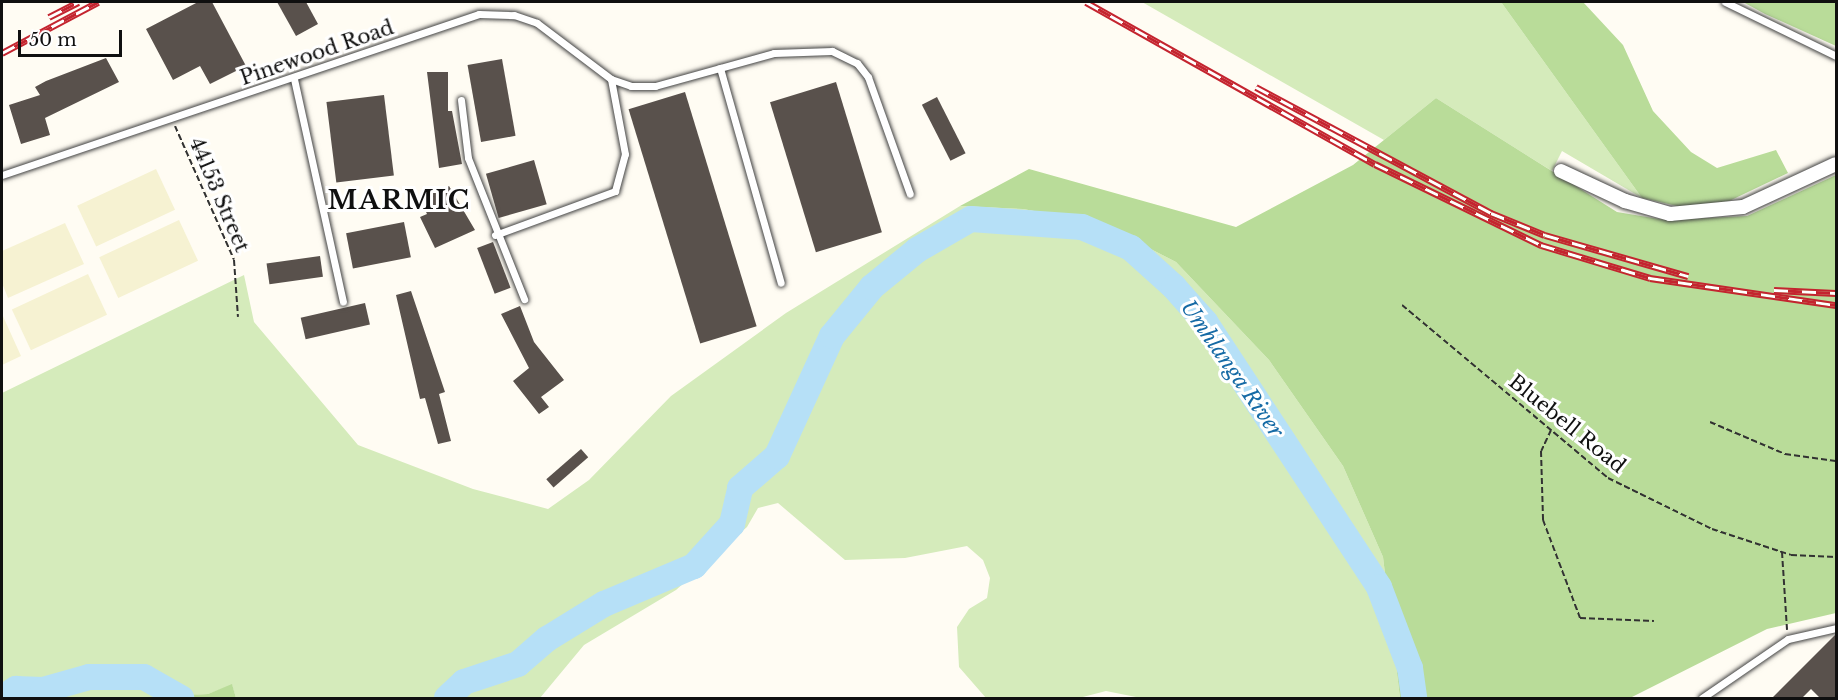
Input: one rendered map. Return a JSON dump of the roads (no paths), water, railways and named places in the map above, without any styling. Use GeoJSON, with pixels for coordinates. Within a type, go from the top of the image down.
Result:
{"type":"FeatureCollection","features":[{"type":"Feature","properties":{"kind":"street"},"geometry":{"type":"LineString","coordinates":[[1561,171],[1625,201],[1670,214],[1743,207],[1836,164]]}},
{"type":"Feature","properties":{"kind":"lane"},"geometry":{"type":"LineString","coordinates":[[1725,2],[1836,56]]}},
{"type":"Feature","properties":{"kind":"lane","name":"Pinewood Road"},"geometry":{"type":"LineString","coordinates":[[2,175],[173,120],[479,14],[514,15],[537,23],[611,79],[655,86],[774,53],[832,51],[858,63],[868,77],[910,194]]}},
{"type":"Feature","properties":{"kind":"lane"},"geometry":{"type":"LineString","coordinates":[[720,68],[781,284]]}},
{"type":"Feature","properties":{"kind":"lane"},"geometry":{"type":"LineString","coordinates":[[294,79],[342,302]]}},
{"type":"Feature","properties":{"kind":"lane"},"geometry":{"type":"LineString","coordinates":[[495,236],[615,191],[626,154],[611,79]]}},
{"type":"Feature","properties":{"kind":"lane"},"geometry":{"type":"LineString","coordinates":[[461,100],[468,158],[495,236],[524,299]]}},
{"type":"Feature","properties":{"kind":"lane"},"geometry":{"type":"LineString","coordinates":[[1702,699],[1788,639],[1836,627]]}},
{"type":"Feature","properties":{"kind":"waterway","name":"Umhlanga River"},"geometry":{"type":"LineString","coordinates":[[447,698],[464,682],[518,664],[547,639],[604,604],[694,566],[732,524],[740,488],[777,456],[832,336],[872,287],[917,250],[971,219],[1082,227],[1131,248],[1174,287],[1205,322],[1379,587],[1410,668],[1414,698]]}},
{"type":"Feature","properties":{"kind":"waterway","name":"Umhlanga River"},"geometry":{"type":"LineString","coordinates":[[2,698],[16,689],[43,690],[89,677],[144,677],[181,698]]}},
{"type":"Feature","properties":{"kind":"railway"},"geometry":{"type":"LineString","coordinates":[[49,17],[78,2]]}},
{"type":"Feature","properties":{"kind":"railway"},"geometry":{"type":"LineString","coordinates":[[2,53],[98,2]]}},
{"type":"Feature","properties":{"kind":"railway"},"geometry":{"type":"LineString","coordinates":[[1086,2],[1375,164],[1541,245],[1650,278],[1836,305]]}},
{"type":"Feature","properties":{"kind":"railway"},"geometry":{"type":"LineString","coordinates":[[1256,87],[1491,213],[1545,235],[1688,276]]}},
{"type":"Feature","properties":{"kind":"railway"},"geometry":{"type":"LineString","coordinates":[[1774,290],[1836,293]]}},
{"type":"Feature","properties":{"kind":"district","name":"MARMIC"},"geometry":{"type":"Point","coordinates":[399,201]}}]}
